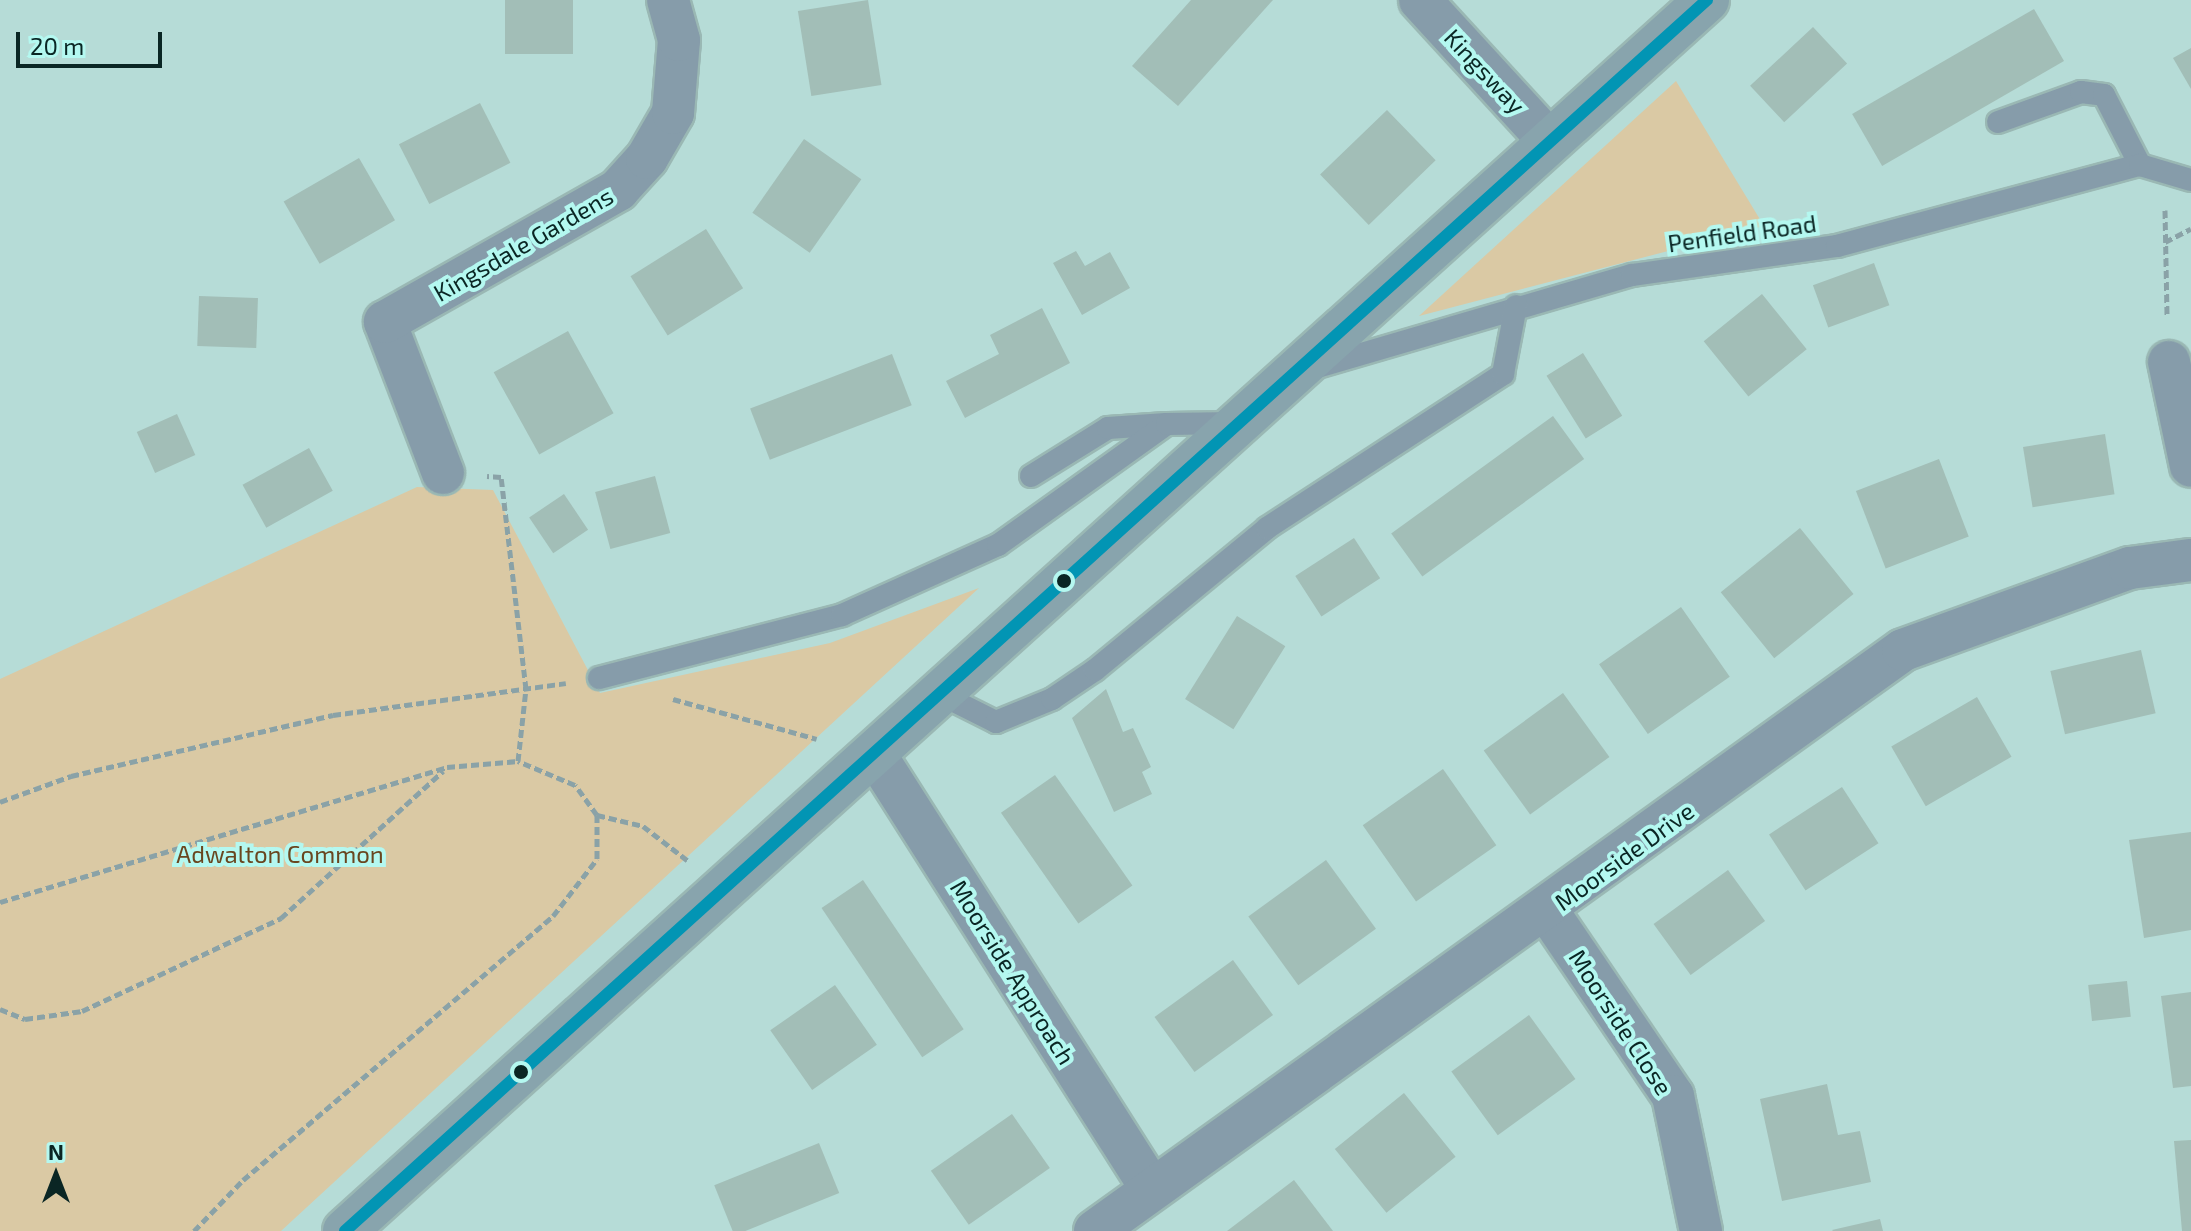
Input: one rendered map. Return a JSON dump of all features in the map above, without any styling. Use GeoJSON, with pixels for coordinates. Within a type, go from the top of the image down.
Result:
{"type":"FeatureCollection","features":[{"type":"Feature","properties":{"kind":"street","name":"Kingsdale Gardens"},"geometry":{"type":"LineString","coordinates":[[443,473],[385,322],[618,190],[647,158],[673,113],[679,40],[668,0]]}},
{"type":"Feature","properties":{"kind":"street","name":"Kingsway"},"geometry":{"type":"LineString","coordinates":[[1420,0],[1549,141]]}},
{"type":"Feature","properties":{"kind":"street"},"geometry":{"type":"LineString","coordinates":[[345,1231],[944,696],[1707,0]]}},
{"type":"Feature","properties":{"kind":"street"},"geometry":{"type":"LineString","coordinates":[[2169,362],[2191,466]]}},
{"type":"Feature","properties":{"kind":"street","name":"Moorside Drive"},"geometry":{"type":"LineString","coordinates":[[1095,1231],[1151,1188],[1548,912],[1903,650],[2130,568],[2191,560]]}},
{"type":"Feature","properties":{"kind":"street","name":"Moorside Approach"},"geometry":{"type":"LineString","coordinates":[[876,756],[1151,1188]]}},
{"type":"Feature","properties":{"kind":"street","name":"Moorside Close"},"geometry":{"type":"LineString","coordinates":[[1548,912],[1673,1096],[1701,1231]]}},
{"type":"Feature","properties":{"kind":"lane"},"geometry":{"type":"LineString","coordinates":[[1998,122],[2081,92],[2104,95],[2140,165],[2191,180]]}},
{"type":"Feature","properties":{"kind":"lane","name":"Penfield Road"},"geometry":{"type":"LineString","coordinates":[[1301,371],[1516,306],[1632,275],[1837,246],[2140,165]]}},
{"type":"Feature","properties":{"kind":"lane"},"geometry":{"type":"LineString","coordinates":[[944,696],[996,722],[1085,677],[1267,528],[1503,374],[1516,306]]}},
{"type":"Feature","properties":{"kind":"lane"},"geometry":{"type":"LineString","coordinates":[[1031,476],[1108,428],[1246,422]]}},
{"type":"Feature","properties":{"kind":"lane"},"geometry":{"type":"LineString","coordinates":[[599,678],[842,615],[998,545],[1167,424]]}},
{"type":"Feature","properties":{"kind":"path"},"geometry":{"type":"LineString","coordinates":[[2169,362],[2165,242],[2191,229]]}},
{"type":"Feature","properties":{"kind":"path"},"geometry":{"type":"LineString","coordinates":[[443,473],[501,477],[526,689],[518,761]]}},
{"type":"Feature","properties":{"kind":"path"},"geometry":{"type":"LineString","coordinates":[[0,802],[71,776],[333,715],[599,678],[876,756]]}},
{"type":"Feature","properties":{"kind":"path"},"geometry":{"type":"LineString","coordinates":[[0,902],[447,767],[518,761],[575,785],[597,815],[597,859],[553,916],[243,1180],[194,1231]]}},
{"type":"Feature","properties":{"kind":"path"},"geometry":{"type":"LineString","coordinates":[[0,1009],[25,1019],[82,1011],[281,918],[447,767]]}},
{"type":"Feature","properties":{"kind":"path"},"geometry":{"type":"LineString","coordinates":[[597,815],[643,826],[727,889]]}},
{"type":"Feature","properties":{"kind":"green space"},"geometry":{"type":"Polygon","coordinates":[[[1676,81],[1764,226],[1419,316],[1676,81]]]}},
{"type":"Feature","properties":{"kind":"green space","name":"Adwalton Common"},"geometry":{"type":"Polygon","coordinates":[[[417,487],[493,490],[600,693],[830,643],[979,588],[281,1231],[0,1231],[0,679],[417,487]]]}},
{"type":"Feature","properties":{"kind":"building"},"geometry":{"type":"Polygon","coordinates":[[[505,0],[573,0],[573,54],[505,54],[505,0]]]}},
{"type":"Feature","properties":{"kind":"building"},"geometry":{"type":"Polygon","coordinates":[[[868,0],[881,85],[811,96],[798,11],[868,0]]]}},
{"type":"Feature","properties":{"kind":"building"},"geometry":{"type":"Polygon","coordinates":[[[1191,0],[1273,0],[1178,106],[1132,66],[1191,0]]]}},
{"type":"Feature","properties":{"kind":"building"},"geometry":{"type":"Polygon","coordinates":[[[2034,9],[2064,61],[1882,166],[1852,114],[2034,9]]]}},
{"type":"Feature","properties":{"kind":"building"},"geometry":{"type":"Polygon","coordinates":[[[1813,27],[1847,64],[1784,122],[1750,86],[1813,27]]]}},
{"type":"Feature","properties":{"kind":"building"},"geometry":{"type":"Polygon","coordinates":[[[2191,48],[2191,89],[2173,58],[2191,48]]]}},
{"type":"Feature","properties":{"kind":"building"},"geometry":{"type":"Polygon","coordinates":[[[480,103],[510,163],[429,204],[399,144],[480,103]]]}},
{"type":"Feature","properties":{"kind":"building"},"geometry":{"type":"Polygon","coordinates":[[[1387,110],[1436,160],[1369,225],[1320,175],[1387,110]]]}},
{"type":"Feature","properties":{"kind":"building"},"geometry":{"type":"Polygon","coordinates":[[[804,139],[861,179],[810,253],[752,213],[804,139]]]}},
{"type":"Feature","properties":{"kind":"building"},"geometry":{"type":"Polygon","coordinates":[[[359,158],[395,220],[320,264],[284,202],[359,158]]]}},
{"type":"Feature","properties":{"kind":"building"},"geometry":{"type":"Polygon","coordinates":[[[706,229],[743,288],[668,336],[631,276],[706,229]]]}},
{"type":"Feature","properties":{"kind":"building"},"geometry":{"type":"Polygon","coordinates":[[[1076,251],[1085,266],[1110,252],[1130,288],[1082,315],[1053,263],[1076,251]]]}},
{"type":"Feature","properties":{"kind":"building"},"geometry":{"type":"Polygon","coordinates":[[[1874,263],[1889,305],[1828,328],[1813,285],[1874,263]]]}},
{"type":"Feature","properties":{"kind":"building"},"geometry":{"type":"Polygon","coordinates":[[[1762,294],[1807,349],[1748,396],[1704,341],[1762,294]]]}},
{"type":"Feature","properties":{"kind":"building"},"geometry":{"type":"Polygon","coordinates":[[[199,296],[258,298],[256,348],[197,346],[199,296]]]}},
{"type":"Feature","properties":{"kind":"building"},"geometry":{"type":"Polygon","coordinates":[[[1042,308],[1070,363],[965,418],[946,381],[999,354],[990,335],[1042,308]]]}},
{"type":"Feature","properties":{"kind":"building"},"geometry":{"type":"Polygon","coordinates":[[[568,331],[614,413],[539,454],[494,372],[568,331]]]}},
{"type":"Feature","properties":{"kind":"building"},"geometry":{"type":"Polygon","coordinates":[[[1583,353],[1622,416],[1586,439],[1547,376],[1583,353]]]}},
{"type":"Feature","properties":{"kind":"building"},"geometry":{"type":"Polygon","coordinates":[[[892,354],[912,405],[770,460],[750,408],[892,354]]]}},
{"type":"Feature","properties":{"kind":"building"},"geometry":{"type":"Polygon","coordinates":[[[177,414],[195,455],[155,473],[137,432],[177,414]]]}},
{"type":"Feature","properties":{"kind":"building"},"geometry":{"type":"Polygon","coordinates":[[[1553,416],[1584,459],[1422,576],[1391,534],[1553,416]]]}},
{"type":"Feature","properties":{"kind":"building"},"geometry":{"type":"Polygon","coordinates":[[[2105,434],[2115,494],[2033,507],[2023,447],[2105,434]]]}},
{"type":"Feature","properties":{"kind":"building"},"geometry":{"type":"Polygon","coordinates":[[[309,448],[333,491],[266,528],[243,485],[309,448]]]}},
{"type":"Feature","properties":{"kind":"building"},"geometry":{"type":"Polygon","coordinates":[[[1939,459],[1969,536],[1886,568],[1856,491],[1939,459]]]}},
{"type":"Feature","properties":{"kind":"building"},"geometry":{"type":"Polygon","coordinates":[[[655,476],[670,533],[610,549],[595,492],[655,476]]]}},
{"type":"Feature","properties":{"kind":"building"},"geometry":{"type":"Polygon","coordinates":[[[564,494],[588,530],[553,553],[529,517],[564,494]]]}},
{"type":"Feature","properties":{"kind":"building"},"geometry":{"type":"Polygon","coordinates":[[[1800,528],[1853,594],[1774,658],[1721,592],[1800,528]]]}},
{"type":"Feature","properties":{"kind":"building"},"geometry":{"type":"Polygon","coordinates":[[[1354,538],[1380,578],[1321,616],[1295,576],[1354,538]]]}},
{"type":"Feature","properties":{"kind":"building"},"geometry":{"type":"Polygon","coordinates":[[[1681,607],[1730,677],[1648,734],[1599,664],[1681,607]]]}},
{"type":"Feature","properties":{"kind":"building"},"geometry":{"type":"Polygon","coordinates":[[[1237,616],[1285,646],[1233,729],[1185,699],[1237,616]]]}},
{"type":"Feature","properties":{"kind":"building"},"geometry":{"type":"Polygon","coordinates":[[[2141,650],[2156,713],[2065,734],[2050,671],[2141,650]]]}},
{"type":"Feature","properties":{"kind":"building"},"geometry":{"type":"Polygon","coordinates":[[[1106,689],[1123,732],[1133,728],[1151,767],[1142,772],[1152,794],[1114,812],[1072,718],[1106,689]]]}},
{"type":"Feature","properties":{"kind":"building"},"geometry":{"type":"Polygon","coordinates":[[[1563,693],[1609,757],[1530,815],[1484,751],[1563,693]]]}},
{"type":"Feature","properties":{"kind":"building"},"geometry":{"type":"Polygon","coordinates":[[[1977,697],[2012,757],[1926,806],[1891,746],[1977,697]]]}},
{"type":"Feature","properties":{"kind":"building"},"geometry":{"type":"Polygon","coordinates":[[[1443,769],[1496,845],[1416,901],[1363,825],[1443,769]]]}},
{"type":"Feature","properties":{"kind":"building"},"geometry":{"type":"Polygon","coordinates":[[[1055,775],[1132,886],[1078,923],[1001,813],[1055,775]]]}},
{"type":"Feature","properties":{"kind":"building"},"geometry":{"type":"Polygon","coordinates":[[[1842,787],[1878,843],[1806,891],[1769,834],[1842,787]]]}},
{"type":"Feature","properties":{"kind":"building"},"geometry":{"type":"Polygon","coordinates":[[[2191,832],[2191,930],[2144,938],[2129,840],[2191,832]]]}},
{"type":"Feature","properties":{"kind":"building"},"geometry":{"type":"Polygon","coordinates":[[[1326,860],[1376,929],[1298,985],[1248,916],[1326,860]]]}},
{"type":"Feature","properties":{"kind":"building"},"geometry":{"type":"Polygon","coordinates":[[[1728,870],[1765,921],[1691,975],[1654,924],[1728,870]]]}},
{"type":"Feature","properties":{"kind":"building"},"geometry":{"type":"Polygon","coordinates":[[[863,880],[964,1029],[922,1057],[822,908],[863,880]]]}},
{"type":"Feature","properties":{"kind":"building"},"geometry":{"type":"Polygon","coordinates":[[[1233,960],[1273,1015],[1194,1072],[1155,1017],[1233,960]]]}},
{"type":"Feature","properties":{"kind":"building"},"geometry":{"type":"Polygon","coordinates":[[[2127,981],[2131,1017],[2092,1021],[2088,985],[2127,981]]]}},
{"type":"Feature","properties":{"kind":"building"},"geometry":{"type":"Polygon","coordinates":[[[835,985],[877,1045],[812,1090],[770,1030],[835,985]]]}},
{"type":"Feature","properties":{"kind":"building"},"geometry":{"type":"Polygon","coordinates":[[[2191,992],[2191,1086],[2173,1088],[2161,996],[2191,992]]]}},
{"type":"Feature","properties":{"kind":"building"},"geometry":{"type":"Polygon","coordinates":[[[1529,1015],[1575,1079],[1498,1135],[1451,1071],[1529,1015]]]}},
{"type":"Feature","properties":{"kind":"building"},"geometry":{"type":"Polygon","coordinates":[[[1827,1084],[1838,1135],[1860,1131],[1871,1182],[1782,1201],[1760,1099],[1827,1084]]]}},
{"type":"Feature","properties":{"kind":"building"},"geometry":{"type":"Polygon","coordinates":[[[1404,1093],[1456,1157],[1386,1213],[1335,1149],[1404,1093]]]}},
{"type":"Feature","properties":{"kind":"building"},"geometry":{"type":"Polygon","coordinates":[[[1012,1114],[1050,1168],[969,1225],[931,1171],[1012,1114]]]}},
{"type":"Feature","properties":{"kind":"building"},"geometry":{"type":"Polygon","coordinates":[[[2191,1140],[2191,1231],[2182,1231],[2174,1141],[2191,1140]]]}},
{"type":"Feature","properties":{"kind":"building"},"geometry":{"type":"Polygon","coordinates":[[[819,1143],[839,1193],[745,1231],[733,1231],[714,1185],[819,1143]]]}},
{"type":"Feature","properties":{"kind":"building"},"geometry":{"type":"Polygon","coordinates":[[[1294,1180],[1333,1231],[1227,1231],[1294,1180]]]}},
{"type":"Feature","properties":{"kind":"building"},"geometry":{"type":"Polygon","coordinates":[[[1880,1219],[1883,1231],[1832,1230],[1880,1219]]]}},
{"type":"Feature","properties":{"kind":"transit line"},"geometry":{"type":"LineString","coordinates":[[345,1231],[1707,0]]}}]}
